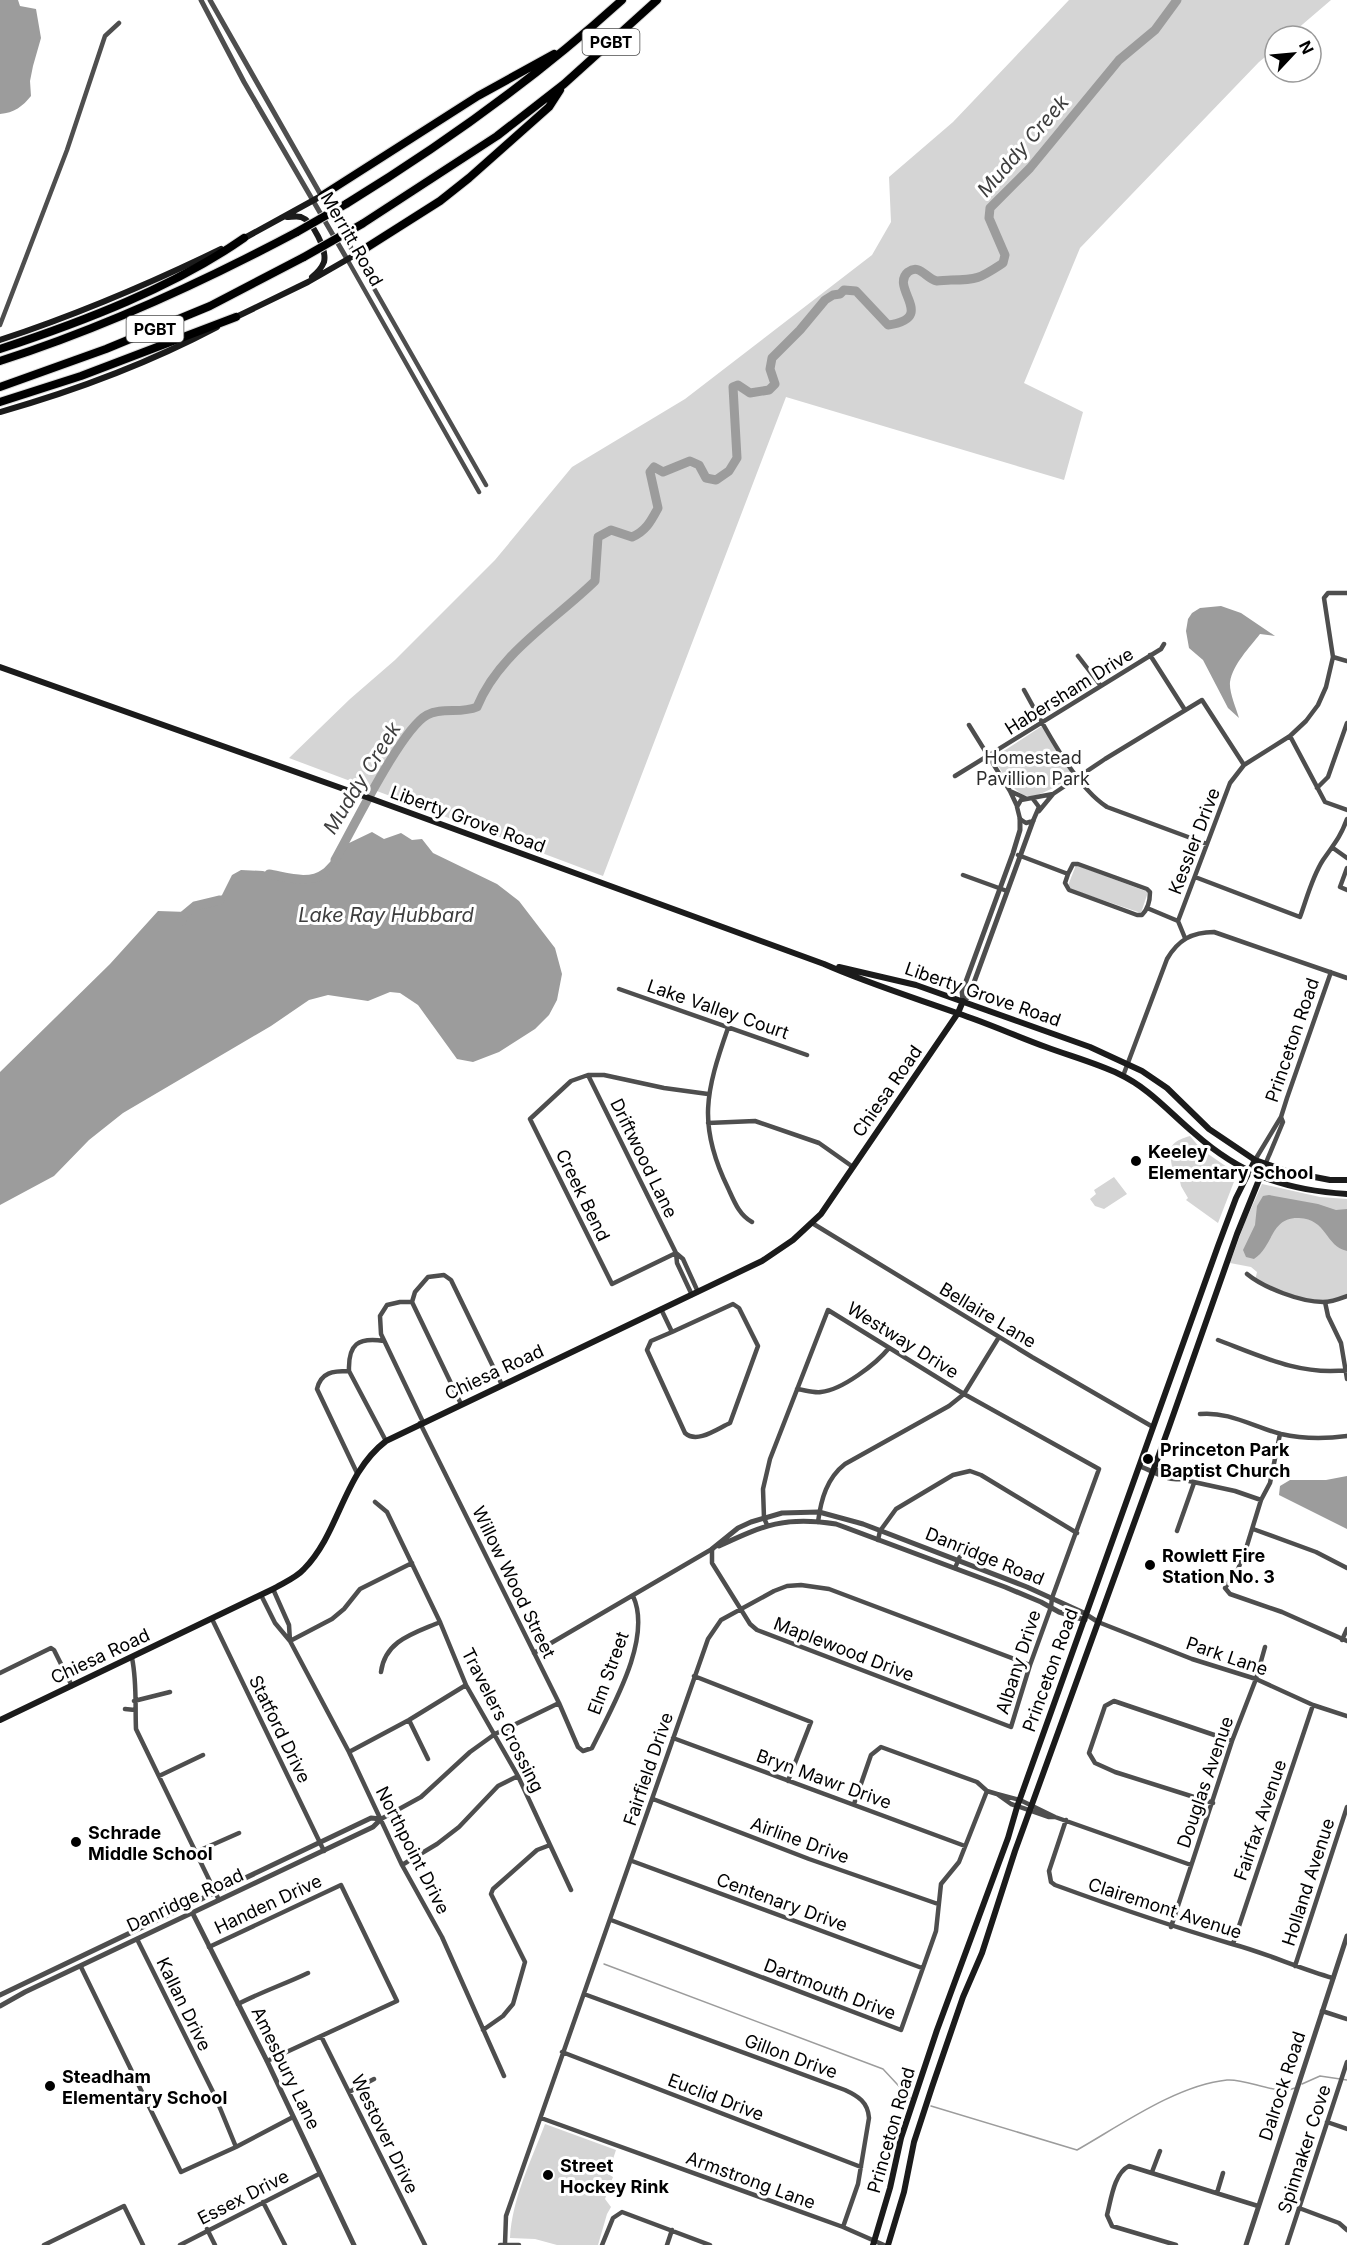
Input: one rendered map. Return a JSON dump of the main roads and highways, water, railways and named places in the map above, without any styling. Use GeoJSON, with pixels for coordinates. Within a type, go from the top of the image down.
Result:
{"type":"FeatureCollection","features":[{"type":"Feature","properties":{"kind":"highway","name":"PGBT"},"geometry":{"type":"LineString","coordinates":[[0,361],[73,336],[215,275],[346,204],[471,122],[569,46],[621,0]]}},
{"type":"Feature","properties":{"kind":"highway","name":"PGBT"},"geometry":{"type":"LineString","coordinates":[[0,387],[106,349],[210,306],[362,224],[497,136],[564,84],[657,0]]}},
{"type":"Feature","properties":{"kind":"highway"},"geometry":{"type":"LineString","coordinates":[[323,195],[478,96],[569,46]]}},
{"type":"Feature","properties":{"kind":"highway"},"geometry":{"type":"LineString","coordinates":[[355,255],[440,201],[469,178],[549,107],[564,84]]}},
{"type":"Feature","properties":{"kind":"highway"},"geometry":{"type":"LineString","coordinates":[[0,350],[184,276],[218,257],[244,238]]}},
{"type":"Feature","properties":{"kind":"highway"},"geometry":{"type":"LineString","coordinates":[[0,402],[81,376],[236,317]]}},
{"type":"Feature","properties":{"kind":"main road"},"geometry":{"type":"LineString","coordinates":[[0,340],[92,306],[173,272],[283,218],[323,195]]}},
{"type":"Feature","properties":{"kind":"main road"},"geometry":{"type":"LineString","coordinates":[[283,218],[294,216],[307,221],[324,250],[324,261],[308,282]]}},
{"type":"Feature","properties":{"kind":"main road"},"geometry":{"type":"LineString","coordinates":[[0,412],[74,388],[185,344],[308,282],[355,255]]}},
{"type":"Feature","properties":{"kind":"main road","name":"Liberty Grove Road"},"geometry":{"type":"LineString","coordinates":[[0,668],[396,808],[824,964],[858,979],[958,1013],[1123,1076],[1156,1097],[1212,1148],[1249,1172],[1295,1187],[1347,1194]]}},
{"type":"Feature","properties":{"kind":"main road","name":"Liberty Grove Road"},"geometry":{"type":"LineString","coordinates":[[824,964],[916,985],[1090,1047],[1128,1064],[1167,1088],[1209,1128],[1265,1165],[1308,1176],[1347,1180]]}},
{"type":"Feature","properties":{"kind":"main road","name":"Chiesa Road"},"geometry":{"type":"LineString","coordinates":[[0,1720],[261,1595],[303,1570],[320,1551],[365,1460],[386,1441],[776,1253],[821,1214],[958,1013],[963,1001]]}},
{"type":"Feature","properties":{"kind":"main road","name":"Princeton Road"},"geometry":{"type":"LineString","coordinates":[[874,2243],[901,2138],[1008,1838],[1018,1803],[1218,1246],[1236,1198],[1256,1160]]}},
{"type":"Feature","properties":{"kind":"main road","name":"Princeton Road"},"geometry":{"type":"LineString","coordinates":[[886,2245],[904,2192],[915,2142],[954,2024],[971,1982],[1201,1334],[1265,1165]]}},
{"type":"Feature","properties":{"kind":"main road"},"geometry":{"type":"LineString","coordinates":[[1188,1333],[1201,1334]]}},
{"type":"Feature","properties":{"kind":"main road"},"geometry":{"type":"LineString","coordinates":[[1107,1556],[1120,1561]]}},
{"type":"Feature","properties":{"kind":"main road"},"geometry":{"type":"LineString","coordinates":[[957,1977],[971,1982]]}},
{"type":"Feature","properties":{"kind":"main road"},"geometry":{"type":"LineString","coordinates":[[942,2019],[954,2024]]}},
{"type":"Feature","properties":{"kind":"main road"},"geometry":{"type":"LineString","coordinates":[[920,2082],[932,2087]]}},
{"type":"Feature","properties":{"kind":"main road"},"geometry":{"type":"LineString","coordinates":[[890,2188],[904,2192]]}},
{"type":"Feature","properties":{"kind":"water"},"geometry":{"type":"Polygon","coordinates":[[[0,0],[18,0],[20,6],[36,9],[41,38],[30,81],[31,96],[18,108],[0,114],[0,0]]]}},
{"type":"Feature","properties":{"kind":"water"},"geometry":{"type":"Polygon","coordinates":[[[1221,606],[1241,613],[1275,636],[1260,634],[1242,656],[1232,675],[1230,686],[1239,718],[1228,708],[1203,660],[1189,648],[1186,631],[1188,619],[1192,613],[1200,608],[1221,606]]]}},
{"type":"Feature","properties":{"kind":"water","name":"Lake Ray Hubbard"},"geometry":{"type":"Polygon","coordinates":[[[372,832],[384,839],[401,833],[412,840],[422,839],[433,853],[497,884],[519,901],[555,948],[562,974],[557,1000],[549,1015],[535,1029],[499,1052],[473,1062],[457,1059],[418,1005],[400,993],[390,992],[368,1001],[328,995],[309,1000],[271,1026],[123,1113],[89,1140],[54,1176],[0,1205],[0,1072],[110,964],[158,911],[187,912],[216,900],[222,895],[232,875],[241,870],[263,871],[302,883],[312,881],[347,844],[372,832]]]}},
{"type":"Feature","properties":{"kind":"water"},"geometry":{"type":"Polygon","coordinates":[[[1269,1195],[1318,1204],[1336,1210],[1347,1209],[1347,1251],[1334,1244],[1315,1223],[1299,1218],[1290,1219],[1277,1227],[1265,1247],[1254,1259],[1246,1257],[1243,1250],[1255,1225],[1257,1206],[1263,1196],[1269,1195]]]}},
{"type":"Feature","properties":{"kind":"water"},"geometry":{"type":"Polygon","coordinates":[[[1347,1476],[1347,1529],[1279,1495],[1280,1486],[1290,1480],[1326,1480],[1347,1476]]]}},
{"type":"Feature","properties":{"kind":"waterway","name":"Muddy Creek"},"geometry":{"type":"LineString","coordinates":[[335,860],[391,759],[416,724],[433,713],[477,707],[499,670],[513,654],[595,581],[598,537],[611,530],[632,537],[648,525],[658,508],[650,472],[654,467],[663,472],[690,461],[699,465],[706,478],[716,480],[729,471],[737,458],[733,387],[738,385],[750,393],[769,390],[775,384],[770,369],[772,358],[825,300],[844,290],[856,291],[888,325],[910,316],[910,302],[904,286],[904,279],[908,272],[920,270],[937,281],[973,279],[1003,263],[1005,255],[989,218],[990,208],[1030,168],[1119,60],[1155,30],[1177,0]]}},
{"type":"Feature","properties":{"kind":"waterway","name":"Muddy Creek"},"geometry":{"type":"LineString","coordinates":[[269,874],[312,879],[325,873]]}},
{"type":"Feature","properties":{"kind":"waterway","name":"Muddy Creek"},"geometry":{"type":"LineString","coordinates":[[182,921],[183,916],[195,906],[220,900]]}},
{"type":"Feature","properties":{"kind":"waterway"},"geometry":{"type":"LineString","coordinates":[[604,1964],[883,2069],[910,2098]]}},
{"type":"Feature","properties":{"kind":"waterway"},"geometry":{"type":"LineString","coordinates":[[1302,2084],[1320,2076],[1347,2080]]}},
{"type":"Feature","properties":{"kind":"waterway"},"geometry":{"type":"LineString","coordinates":[[931,2106],[1077,2150],[1150,2107],[1208,2083],[1235,2080],[1279,2090],[1295,2088]]}},
{"type":"Feature","properties":{"kind":"place","name":"Keeley Elementary School"},"geometry":{"type":"Point","coordinates":[1136,1161]}},
{"type":"Feature","properties":{"kind":"place","name":"Princeton Park Baptist Church"},"geometry":{"type":"Point","coordinates":[1148,1459]}},
{"type":"Feature","properties":{"kind":"place","name":"Rowlett Fire Station No. 3"},"geometry":{"type":"Point","coordinates":[1150,1565]}},
{"type":"Feature","properties":{"kind":"place","name":"Schrade Middle School"},"geometry":{"type":"Point","coordinates":[76,1842]}},
{"type":"Feature","properties":{"kind":"place","name":"Steadham Elementary School"},"geometry":{"type":"Point","coordinates":[50,2086]}},
{"type":"Feature","properties":{"kind":"place","name":"Street Hockey Rink"},"geometry":{"type":"Point","coordinates":[548,2175]}},
{"type":"Feature","properties":{"kind":"park label","name":"Homestead Pavillion Park"},"geometry":{"type":"Point","coordinates":[1033,768]}}]}
